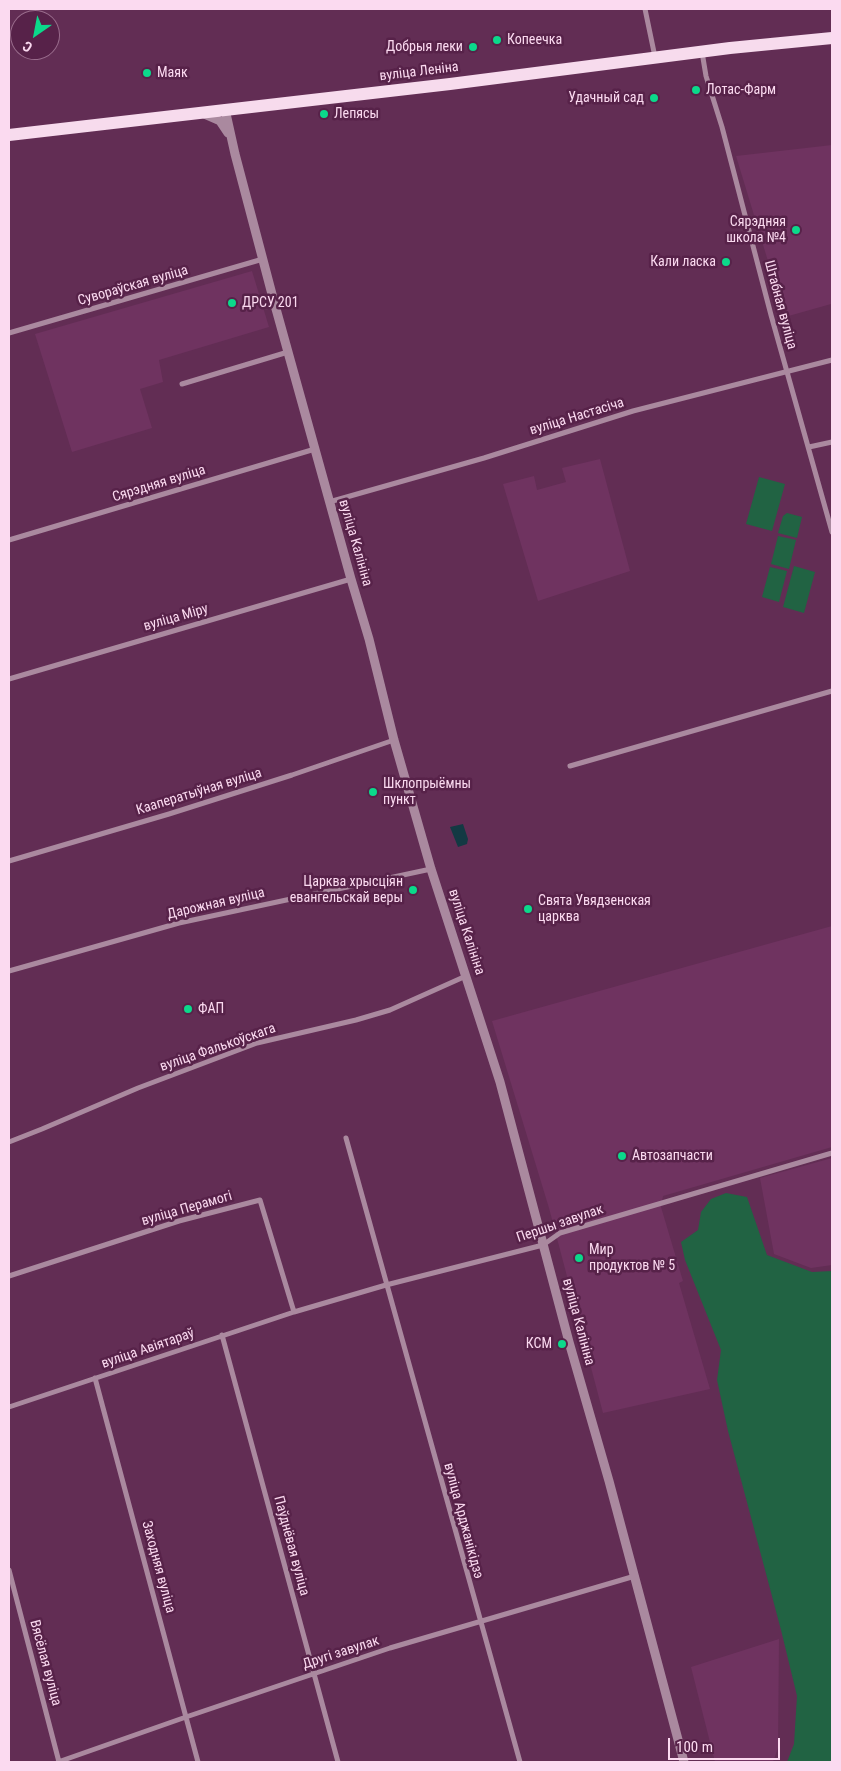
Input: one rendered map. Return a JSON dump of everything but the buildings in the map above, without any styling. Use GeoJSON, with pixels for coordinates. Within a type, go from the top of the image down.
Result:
{"type":"FeatureCollection","features":[{"type":"Feature","properties":{"kind":"main road","name":"вуліца Леніна"},"geometry":{"type":"LineString","coordinates":[[9,135],[832,38]]}},
{"type":"Feature","properties":{"kind":"street"},"geometry":{"type":"LineString","coordinates":[[645,9],[655,58]]}},
{"type":"Feature","properties":{"kind":"street","name":"Штабная вуліца"},"geometry":{"type":"LineString","coordinates":[[702,52],[706,76],[722,127],[787,373],[832,532]]}},
{"type":"Feature","properties":{"kind":"street"},"geometry":{"type":"LineString","coordinates":[[231,140],[233,121],[250,106]]}},
{"type":"Feature","properties":{"kind":"street","name":"вуліца Калініна"},"geometry":{"type":"LineString","coordinates":[[225,110],[231,140],[263,260],[350,579],[369,639],[394,740],[431,870],[500,1082],[684,1762]]}},
{"type":"Feature","properties":{"kind":"street"},"geometry":{"type":"LineString","coordinates":[[197,113],[204,114],[220,122],[231,140]]}},
{"type":"Feature","properties":{"kind":"street","name":"Сувораўская вуліца"},"geometry":{"type":"LineString","coordinates":[[9,334],[263,260]]}},
{"type":"Feature","properties":{"kind":"street"},"geometry":{"type":"LineString","coordinates":[[182,384],[289,352]]}},
{"type":"Feature","properties":{"kind":"street","name":"вуліца Настасіча"},"geometry":{"type":"LineString","coordinates":[[330,502],[484,458],[633,412],[832,360]]}},
{"type":"Feature","properties":{"kind":"street"},"geometry":{"type":"LineString","coordinates":[[809,447],[832,442]]}},
{"type":"Feature","properties":{"kind":"street","name":"Сярэдняя вуліца"},"geometry":{"type":"LineString","coordinates":[[9,540],[315,449]]}},
{"type":"Feature","properties":{"kind":"street","name":"вуліца Міру"},"geometry":{"type":"LineString","coordinates":[[9,679],[350,579]]}},
{"type":"Feature","properties":{"kind":"street"},"geometry":{"type":"LineString","coordinates":[[570,766],[832,691]]}},
{"type":"Feature","properties":{"kind":"street","name":"Кааператыўная вуліца"},"geometry":{"type":"LineString","coordinates":[[9,861],[169,814],[394,740]]}},
{"type":"Feature","properties":{"kind":"street","name":"Дарожная вуліца"},"geometry":{"type":"LineString","coordinates":[[9,972],[179,923],[431,870]]}},
{"type":"Feature","properties":{"kind":"street","name":"вуліца Фалькоўскага"},"geometry":{"type":"LineString","coordinates":[[9,1142],[138,1088],[258,1043],[390,1010],[466,976]]}},
{"type":"Feature","properties":{"kind":"street","name":"вуліца Арджанікідзэ"},"geometry":{"type":"LineString","coordinates":[[346,1138],[520,1762]]}},
{"type":"Feature","properties":{"kind":"street","name":"Першы завулак"},"geometry":{"type":"LineString","coordinates":[[294,1312],[386,1285],[543,1245],[560,1233],[832,1152]]}},
{"type":"Feature","properties":{"kind":"street","name":"вуліца Перамогі"},"geometry":{"type":"LineString","coordinates":[[9,1276],[179,1221],[260,1200],[294,1312]]}},
{"type":"Feature","properties":{"kind":"street","name":"вуліца Авіятараў"},"geometry":{"type":"LineString","coordinates":[[9,1407],[294,1312]]}},
{"type":"Feature","properties":{"kind":"street","name":"Паўднёвая вуліца"},"geometry":{"type":"LineString","coordinates":[[222,1335],[338,1762]]}},
{"type":"Feature","properties":{"kind":"street","name":"Заходняя вуліца"},"geometry":{"type":"LineString","coordinates":[[95,1378],[198,1762]]}},
{"type":"Feature","properties":{"kind":"street","name":"Вясёлая вуліца"},"geometry":{"type":"LineString","coordinates":[[9,1570],[59,1762]]}},
{"type":"Feature","properties":{"kind":"street","name":"Другі завулак"},"geometry":{"type":"LineString","coordinates":[[59,1762],[186,1716],[390,1648],[634,1576]]}},
{"type":"Feature","properties":{"kind":"shaded area","name":"Сярэдняя школа №4"},"geometry":{"type":"Polygon","coordinates":[[[832,145],[832,310],[831,304],[785,317],[736,156],[832,145]]]}},
{"type":"Feature","properties":{"kind":"shaded area"},"geometry":{"type":"Polygon","coordinates":[[[252,271],[269,327],[159,360],[163,382],[140,389],[152,428],[72,452],[35,334],[252,271]]]}},
{"type":"Feature","properties":{"kind":"shaded area"},"geometry":{"type":"Polygon","coordinates":[[[600,459],[630,571],[538,601],[503,484],[534,476],[537,490],[566,482],[562,468],[600,459]]]}},
{"type":"Feature","properties":{"kind":"shaded area"},"geometry":{"type":"Polygon","coordinates":[[[832,926],[832,1147],[663,1196],[661,1207],[683,1281],[679,1283],[710,1389],[603,1413],[549,1208],[492,1021],[832,926]]]}},
{"type":"Feature","properties":{"kind":"shaded area"},"geometry":{"type":"Polygon","coordinates":[[[832,1158],[832,1265],[811,1268],[774,1254],[760,1178],[832,1158]]]}},
{"type":"Feature","properties":{"kind":"shaded area"},"geometry":{"type":"Polygon","coordinates":[[[779,1639],[778,1748],[773,1762],[715,1762],[691,1667],[779,1639]]]}},
{"type":"Feature","properties":{"kind":"green space"},"geometry":{"type":"Polygon","coordinates":[[[759,477],[785,484],[772,531],[746,524],[759,477]]]}},
{"type":"Feature","properties":{"kind":"green space"},"geometry":{"type":"Polygon","coordinates":[[[787,513],[802,517],[797,538],[778,533],[783,516],[787,513]]]}},
{"type":"Feature","properties":{"kind":"green space"},"geometry":{"type":"Polygon","coordinates":[[[778,536],[796,540],[789,569],[771,564],[778,536]]]}},
{"type":"Feature","properties":{"kind":"green space"},"geometry":{"type":"Polygon","coordinates":[[[794,566],[815,572],[804,613],[783,607],[794,566]]]}},
{"type":"Feature","properties":{"kind":"green space"},"geometry":{"type":"Polygon","coordinates":[[[770,567],[787,571],[779,602],[762,597],[770,567]]]}},
{"type":"Feature","properties":{"kind":"green space"},"geometry":{"type":"Polygon","coordinates":[[[726,1193],[747,1197],[767,1255],[812,1272],[832,1271],[832,1762],[787,1762],[794,1744],[797,1696],[728,1431],[717,1380],[721,1350],[685,1260],[681,1242],[698,1230],[701,1212],[711,1199],[726,1193]]]}},
{"type":"Feature","properties":{"kind":"water"},"geometry":{"type":"Polygon","coordinates":[[[463,824],[468,839],[467,844],[458,847],[450,827],[463,824]]]}},
{"type":"Feature","properties":{"kind":"place","name":"Копеечка"},"geometry":{"type":"Point","coordinates":[497,40]}},
{"type":"Feature","properties":{"kind":"place","name":"Добрыя леки"},"geometry":{"type":"Point","coordinates":[473,47]}},
{"type":"Feature","properties":{"kind":"place","name":"Маяк"},"geometry":{"type":"Point","coordinates":[147,73]}},
{"type":"Feature","properties":{"kind":"place","name":"Лотас-Фарм"},"geometry":{"type":"Point","coordinates":[696,90]}},
{"type":"Feature","properties":{"kind":"place","name":"Удачный сад"},"geometry":{"type":"Point","coordinates":[654,98]}},
{"type":"Feature","properties":{"kind":"place","name":"Лепясы"},"geometry":{"type":"Point","coordinates":[324,114]}},
{"type":"Feature","properties":{"kind":"place","name":"Сярэдняя школа №4"},"geometry":{"type":"Point","coordinates":[796,230]}},
{"type":"Feature","properties":{"kind":"place","name":"Кали ласка"},"geometry":{"type":"Point","coordinates":[726,262]}},
{"type":"Feature","properties":{"kind":"place","name":"ДРСУ 201"},"geometry":{"type":"Point","coordinates":[232,303]}},
{"type":"Feature","properties":{"kind":"place","name":"Шклопрыёмны пункт"},"geometry":{"type":"Point","coordinates":[373,792]}},
{"type":"Feature","properties":{"kind":"place","name":"Царква хрысціян евангельскай веры"},"geometry":{"type":"Point","coordinates":[413,890]}},
{"type":"Feature","properties":{"kind":"place","name":"Свята Увядзенская царква"},"geometry":{"type":"Point","coordinates":[528,909]}},
{"type":"Feature","properties":{"kind":"place","name":"ФАП"},"geometry":{"type":"Point","coordinates":[188,1009]}},
{"type":"Feature","properties":{"kind":"place","name":"Автозапчасти"},"geometry":{"type":"Point","coordinates":[622,1156]}},
{"type":"Feature","properties":{"kind":"place","name":"Мир продуктов № 5"},"geometry":{"type":"Point","coordinates":[579,1258]}},
{"type":"Feature","properties":{"kind":"place","name":"КСМ"},"geometry":{"type":"Point","coordinates":[562,1344]}}]}
